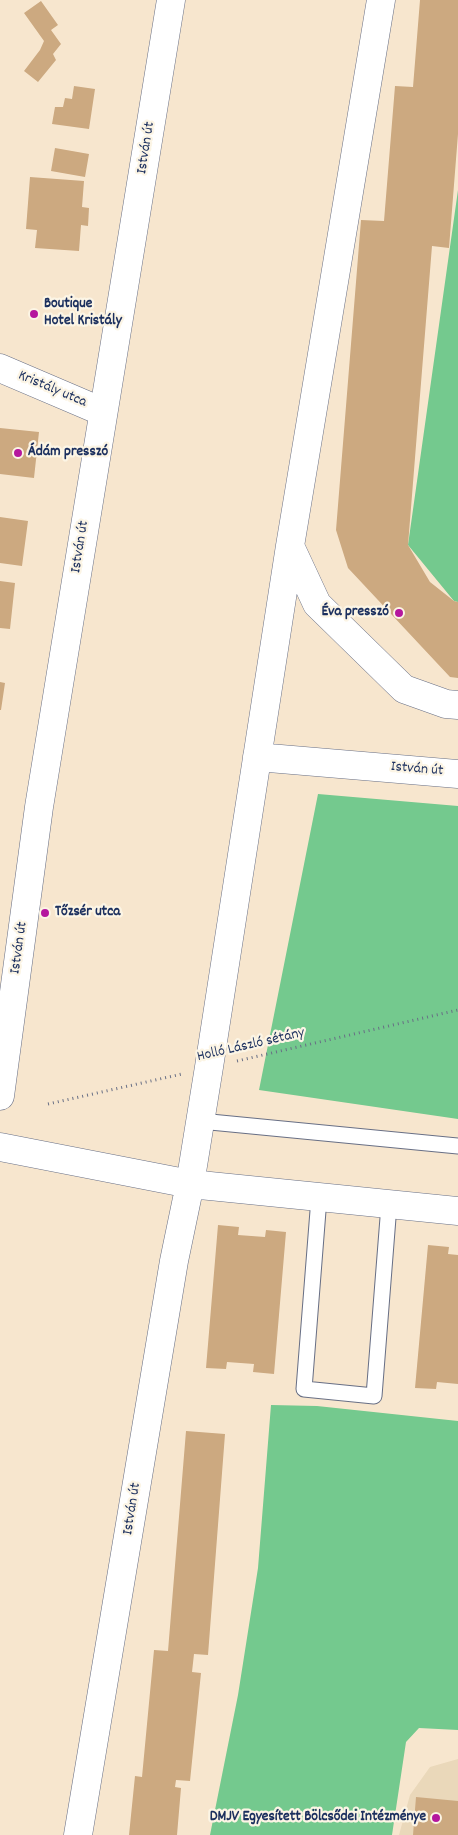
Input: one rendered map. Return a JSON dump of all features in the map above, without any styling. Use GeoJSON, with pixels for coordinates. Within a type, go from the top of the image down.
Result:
{"type":"FeatureCollection","features":[{"type":"Feature","properties":{"kind":"street","name":"István út"},"geometry":{"type":"LineString","coordinates":[[0,1096],[39,807],[171,0]]}},
{"type":"Feature","properties":{"kind":"street","name":"István út"},"geometry":{"type":"LineString","coordinates":[[78,1835],[174,1261],[190,1184],[290,546],[381,0]]}},
{"type":"Feature","properties":{"kind":"street","name":"Kristály utca"},"geometry":{"type":"LineString","coordinates":[[0,368],[103,412]]}},
{"type":"Feature","properties":{"kind":"street"},"geometry":{"type":"LineString","coordinates":[[290,546],[317,604],[404,689],[446,704],[458,705]]}},
{"type":"Feature","properties":{"kind":"street"},"geometry":{"type":"LineString","coordinates":[[276,641],[317,604]]}},
{"type":"Feature","properties":{"kind":"street","name":"István út"},"geometry":{"type":"LineString","coordinates":[[257,757],[458,774]]}},
{"type":"Feature","properties":{"kind":"street"},"geometry":{"type":"LineString","coordinates":[[0,1147],[190,1184],[458,1211]]}},
{"type":"Feature","properties":{"kind":"lane"},"geometry":{"type":"LineString","coordinates":[[200,1121],[458,1146]]}},
{"type":"Feature","properties":{"kind":"lane"},"geometry":{"type":"LineString","coordinates":[[319,1198],[304,1389],[374,1396],[389,1205]]}},
{"type":"Feature","properties":{"kind":"path","name":"Holló László sétány"},"geometry":{"type":"LineString","coordinates":[[48,1104],[458,1010]]}},
{"type":"Feature","properties":{"kind":"shaded area"},"geometry":{"type":"Polygon","coordinates":[[[458,1759],[458,1835],[399,1835],[410,1795],[430,1767],[458,1759]]]}},
{"type":"Feature","properties":{"kind":"green space"},"geometry":{"type":"Polygon","coordinates":[[[458,190],[458,602],[454,601],[408,545],[458,190]]]}},
{"type":"Feature","properties":{"kind":"green space"},"geometry":{"type":"Polygon","coordinates":[[[318,794],[458,806],[458,1119],[259,1090],[318,794]]]}},
{"type":"Feature","properties":{"kind":"green space"},"geometry":{"type":"Polygon","coordinates":[[[271,1405],[317,1406],[458,1421],[458,1730],[419,1728],[406,1742],[392,1835],[210,1835],[238,1695],[258,1568],[271,1405]]]}},
{"type":"Feature","properties":{"kind":"building"},"geometry":{"type":"Polygon","coordinates":[[[420,0],[458,0],[458,134],[449,248],[432,246],[408,545],[430,582],[454,601],[458,602],[458,678],[450,677],[348,568],[336,530],[361,220],[384,221],[395,86],[413,87],[420,0]]]}},
{"type":"Feature","properties":{"kind":"building"},"geometry":{"type":"Polygon","coordinates":[[[41,1],[58,25],[51,30],[61,44],[53,54],[56,60],[38,82],[24,71],[40,50],[44,41],[24,13],[41,1]]]}},
{"type":"Feature","properties":{"kind":"building"},"geometry":{"type":"Polygon","coordinates":[[[74,86],[95,89],[89,129],[52,124],[55,107],[63,107],[65,98],[72,99],[74,86]]]}},
{"type":"Feature","properties":{"kind":"building"},"geometry":{"type":"Polygon","coordinates":[[[55,148],[89,154],[85,177],[51,171],[55,148]]]}},
{"type":"Feature","properties":{"kind":"building"},"geometry":{"type":"Polygon","coordinates":[[[30,177],[84,181],[82,207],[89,208],[88,226],[81,225],[79,251],[35,248],[37,230],[26,229],[30,177]]]}},
{"type":"Feature","properties":{"kind":"building","name":"Ádám presszó"},"geometry":{"type":"Polygon","coordinates":[[[0,428],[39,432],[34,478],[0,474],[0,428]]]}},
{"type":"Feature","properties":{"kind":"building"},"geometry":{"type":"Polygon","coordinates":[[[0,517],[28,521],[22,566],[0,563],[0,517]]]}},
{"type":"Feature","properties":{"kind":"building"},"geometry":{"type":"Polygon","coordinates":[[[0,581],[15,583],[10,629],[0,628],[0,581]]]}},
{"type":"Feature","properties":{"kind":"building"},"geometry":{"type":"Polygon","coordinates":[[[0,682],[5,683],[1,710],[0,710],[0,682]]]}},
{"type":"Feature","properties":{"kind":"building"},"geometry":{"type":"Polygon","coordinates":[[[218,1225],[239,1227],[238,1235],[265,1237],[266,1230],[286,1232],[274,1374],[253,1372],[254,1364],[227,1362],[226,1369],[206,1368],[218,1225]]]}},
{"type":"Feature","properties":{"kind":"building"},"geometry":{"type":"Polygon","coordinates":[[[428,1245],[449,1247],[448,1254],[458,1255],[458,1384],[437,1382],[436,1389],[415,1388],[428,1245]]]}},
{"type":"Feature","properties":{"kind":"building"},"geometry":{"type":"Polygon","coordinates":[[[186,1431],[225,1434],[208,1655],[194,1654],[192,1672],[201,1673],[190,1781],[176,1780],[175,1787],[181,1788],[177,1835],[129,1835],[135,1776],[142,1777],[154,1650],[168,1651],[186,1431]]]}},
{"type":"Feature","properties":{"kind":"building","name":"DMJV Egyesített Bölcsődei Intézménye"},"geometry":{"type":"Polygon","coordinates":[[[416,1797],[458,1801],[458,1835],[413,1835],[416,1797]]]}},
{"type":"Feature","properties":{"kind":"place","name":"Boutique Hotel Kristály"},"geometry":{"type":"Point","coordinates":[34,314]}},
{"type":"Feature","properties":{"kind":"place","name":"Ádám presszó"},"geometry":{"type":"Point","coordinates":[18,453]}},
{"type":"Feature","properties":{"kind":"place","name":"Éva presszó"},"geometry":{"type":"Point","coordinates":[399,613]}},
{"type":"Feature","properties":{"kind":"place","name":"Tőzsér utca"},"geometry":{"type":"Point","coordinates":[45,913]}},
{"type":"Feature","properties":{"kind":"place","name":"DMJV Egyesített Bölcsődei Intézménye"},"geometry":{"type":"Point","coordinates":[436,1818]}}]}
